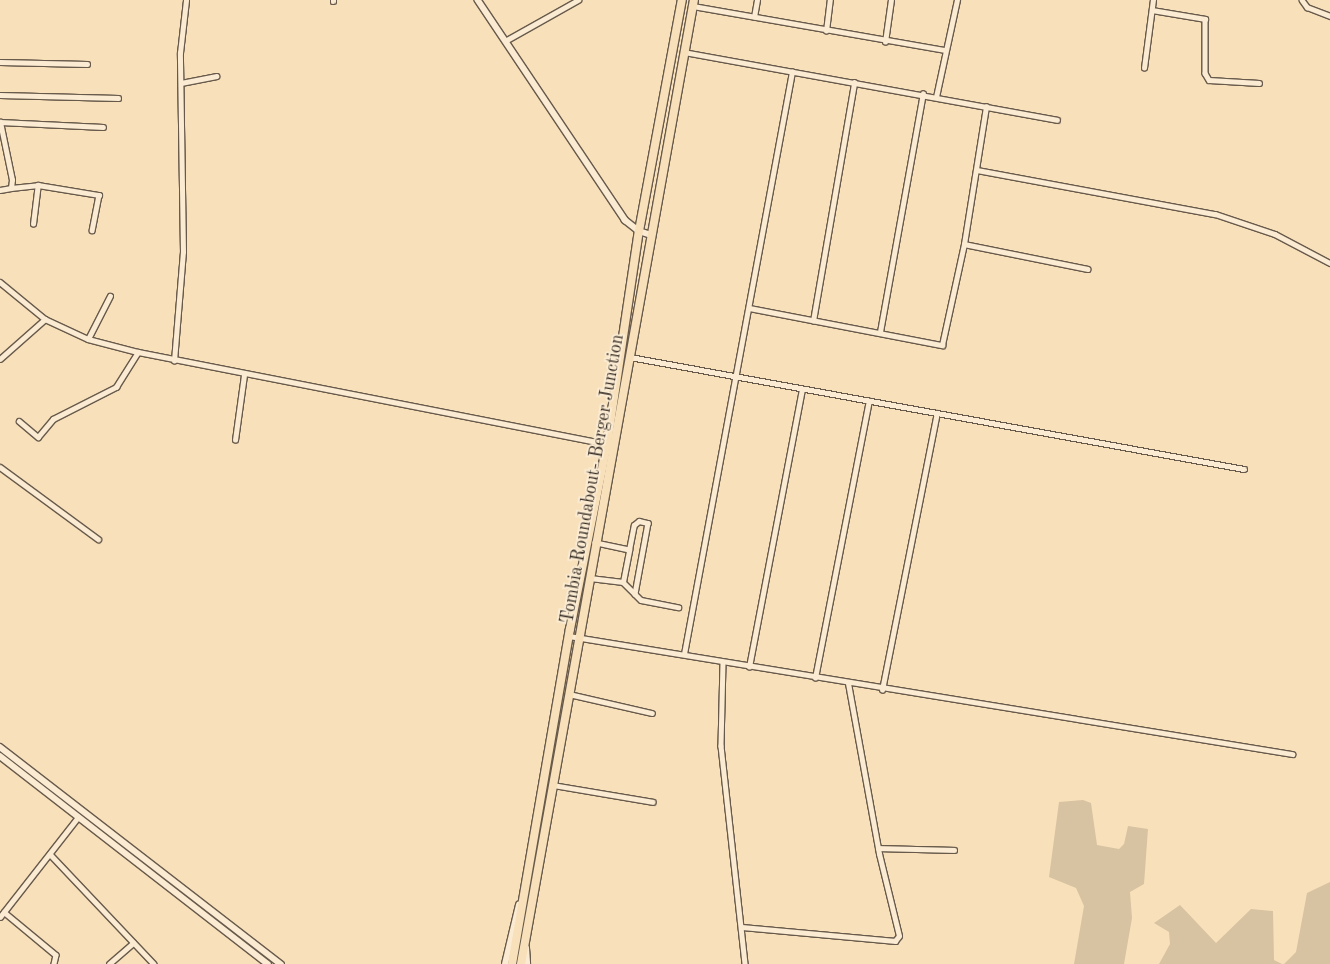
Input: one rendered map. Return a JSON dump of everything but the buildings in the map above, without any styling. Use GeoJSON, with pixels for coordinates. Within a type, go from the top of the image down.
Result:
{"type":"FeatureCollection","features":[{"type":"Feature","properties":{"kind":"main road","name":"Tombia Roundabout- Berger Junction"},"geometry":{"type":"LineString","coordinates":[[512,964],[569,636],[607,444],[639,232],[682,0]]}},
{"type":"Feature","properties":{"kind":"main road","name":"Tombia Roundabout- Berger Junction"},"geometry":{"type":"LineString","coordinates":[[521,964],[693,3]]}},
{"type":"Feature","properties":{"kind":"main road"},"geometry":{"type":"LineString","coordinates":[[505,964],[524,895]]}},
{"type":"Feature","properties":{"kind":"main road"},"geometry":{"type":"LineString","coordinates":[[526,937],[527,964]]}},
{"type":"Feature","properties":{"kind":"street"},"geometry":{"type":"LineString","coordinates":[[174,361],[184,252],[181,83],[186,0]]}},
{"type":"Feature","properties":{"kind":"street"},"geometry":{"type":"LineString","coordinates":[[478,0],[596,180],[625,220],[639,232],[651,235]]}},
{"type":"Feature","properties":{"kind":"street"},"geometry":{"type":"LineString","coordinates":[[506,41],[578,0]]}},
{"type":"Feature","properties":{"kind":"street"},"geometry":{"type":"LineString","coordinates":[[754,17],[757,0]]}},
{"type":"Feature","properties":{"kind":"street"},"geometry":{"type":"LineString","coordinates":[[826,31],[830,0]]}},
{"type":"Feature","properties":{"kind":"street"},"geometry":{"type":"LineString","coordinates":[[885,42],[892,0]]}},
{"type":"Feature","properties":{"kind":"street"},"geometry":{"type":"LineString","coordinates":[[936,96],[957,0]]}},
{"type":"Feature","properties":{"kind":"street"},"geometry":{"type":"LineString","coordinates":[[1144,68],[1153,0]]}},
{"type":"Feature","properties":{"kind":"street"},"geometry":{"type":"LineString","coordinates":[[1302,0],[1308,7],[1330,16]]}},
{"type":"Feature","properties":{"kind":"street"},"geometry":{"type":"LineString","coordinates":[[693,3],[826,31],[885,42],[945,50]]}},
{"type":"Feature","properties":{"kind":"street"},"geometry":{"type":"LineString","coordinates":[[1152,10],[1205,19],[1206,72],[1209,80],[1259,83]]}},
{"type":"Feature","properties":{"kind":"street"},"geometry":{"type":"LineString","coordinates":[[684,52],[936,96],[1057,120]]}},
{"type":"Feature","properties":{"kind":"street"},"geometry":{"type":"LineString","coordinates":[[0,62],[87,64]]}},
{"type":"Feature","properties":{"kind":"street"},"geometry":{"type":"LineString","coordinates":[[684,654],[792,72]]}},
{"type":"Feature","properties":{"kind":"street"},"geometry":{"type":"LineString","coordinates":[[181,83],[216,76]]}},
{"type":"Feature","properties":{"kind":"street"},"geometry":{"type":"LineString","coordinates":[[814,321],[854,83]]}},
{"type":"Feature","properties":{"kind":"street"},"geometry":{"type":"LineString","coordinates":[[880,332],[923,94]]}},
{"type":"Feature","properties":{"kind":"street"},"geometry":{"type":"LineString","coordinates":[[0,95],[118,98]]}},
{"type":"Feature","properties":{"kind":"street"},"geometry":{"type":"LineString","coordinates":[[749,308],[942,345],[978,170],[986,107]]}},
{"type":"Feature","properties":{"kind":"street"},"geometry":{"type":"LineString","coordinates":[[11,188],[0,122],[104,127]]}},
{"type":"Feature","properties":{"kind":"street"},"geometry":{"type":"LineString","coordinates":[[978,170],[1215,214],[1275,234],[1330,263]]}},
{"type":"Feature","properties":{"kind":"street"},"geometry":{"type":"LineString","coordinates":[[33,224],[38,185]]}},
{"type":"Feature","properties":{"kind":"street"},"geometry":{"type":"LineString","coordinates":[[0,190],[38,185],[100,196],[92,230]]}},
{"type":"Feature","properties":{"kind":"street"},"geometry":{"type":"LineString","coordinates":[[964,244],[1088,269]]}},
{"type":"Feature","properties":{"kind":"street"},"geometry":{"type":"LineString","coordinates":[[0,282],[45,319],[88,339],[174,361],[607,444]]}},
{"type":"Feature","properties":{"kind":"street"},"geometry":{"type":"LineString","coordinates":[[88,339],[110,296]]}},
{"type":"Feature","properties":{"kind":"street"},"geometry":{"type":"LineString","coordinates":[[0,359],[45,319]]}},
{"type":"Feature","properties":{"kind":"street"},"geometry":{"type":"LineString","coordinates":[[19,421],[38,437],[53,419],[116,387],[138,352]]}},
{"type":"Feature","properties":{"kind":"street"},"geometry":{"type":"LineString","coordinates":[[630,357],[735,378],[1244,469]]}},
{"type":"Feature","properties":{"kind":"street"},"geometry":{"type":"LineString","coordinates":[[234,440],[244,375]]}},
{"type":"Feature","properties":{"kind":"street"},"geometry":{"type":"LineString","coordinates":[[749,667],[802,389]]}},
{"type":"Feature","properties":{"kind":"street"},"geometry":{"type":"LineString","coordinates":[[815,678],[869,401]]}},
{"type":"Feature","properties":{"kind":"street"},"geometry":{"type":"LineString","coordinates":[[882,690],[937,413]]}},
{"type":"Feature","properties":{"kind":"street"},"geometry":{"type":"LineString","coordinates":[[0,467],[98,539]]}},
{"type":"Feature","properties":{"kind":"street"},"geometry":{"type":"LineString","coordinates":[[623,582],[634,525],[639,521],[648,523],[635,594]]}},
{"type":"Feature","properties":{"kind":"street"},"geometry":{"type":"LineString","coordinates":[[595,543],[629,550]]}},
{"type":"Feature","properties":{"kind":"street"},"geometry":{"type":"LineString","coordinates":[[590,578],[623,582],[641,600],[678,607]]}},
{"type":"Feature","properties":{"kind":"street"},"geometry":{"type":"LineString","coordinates":[[569,636],[684,654],[723,663],[882,690],[1292,754]]}},
{"type":"Feature","properties":{"kind":"street"},"geometry":{"type":"LineString","coordinates":[[723,663],[722,746],[745,964]]}},
{"type":"Feature","properties":{"kind":"street"},"geometry":{"type":"LineString","coordinates":[[742,927],[895,941],[899,936],[899,922],[878,848],[848,684]]}},
{"type":"Feature","properties":{"kind":"street"},"geometry":{"type":"LineString","coordinates":[[569,694],[652,714]]}},
{"type":"Feature","properties":{"kind":"street"},"geometry":{"type":"LineString","coordinates":[[0,747],[281,964]]}},
{"type":"Feature","properties":{"kind":"street"},"geometry":{"type":"LineString","coordinates":[[0,756],[268,964]]}},
{"type":"Feature","properties":{"kind":"street"},"geometry":{"type":"LineString","coordinates":[[553,785],[653,802]]}},
{"type":"Feature","properties":{"kind":"street"},"geometry":{"type":"LineString","coordinates":[[0,917],[78,817]]}},
{"type":"Feature","properties":{"kind":"street"},"geometry":{"type":"LineString","coordinates":[[878,848],[954,850]]}},
{"type":"Feature","properties":{"kind":"street"},"geometry":{"type":"LineString","coordinates":[[50,854],[154,964]]}},
{"type":"Feature","properties":{"kind":"street"},"geometry":{"type":"LineString","coordinates":[[4,912],[56,955],[54,964]]}},
{"type":"Feature","properties":{"kind":"street"},"geometry":{"type":"LineString","coordinates":[[110,964],[133,943]]}},
{"type":"Feature","properties":{"kind":"shaded area"},"geometry":{"type":"Polygon","coordinates":[[[1083,800],[1091,803],[1097,845],[1119,849],[1124,844],[1128,826],[1148,829],[1144,884],[1130,892],[1132,918],[1124,964],[1074,964],[1084,906],[1076,888],[1049,877],[1059,802],[1083,800]]]}},
{"type":"Feature","properties":{"kind":"shaded area"},"geometry":{"type":"Polygon","coordinates":[[[1330,882],[1330,964],[1284,964],[1296,952],[1307,893],[1330,882]]]}},
{"type":"Feature","properties":{"kind":"shaded area"},"geometry":{"type":"Polygon","coordinates":[[[1180,905],[1216,943],[1251,909],[1273,911],[1274,960],[1282,964],[1159,964],[1170,944],[1169,932],[1154,923],[1180,905]]]}}]}
